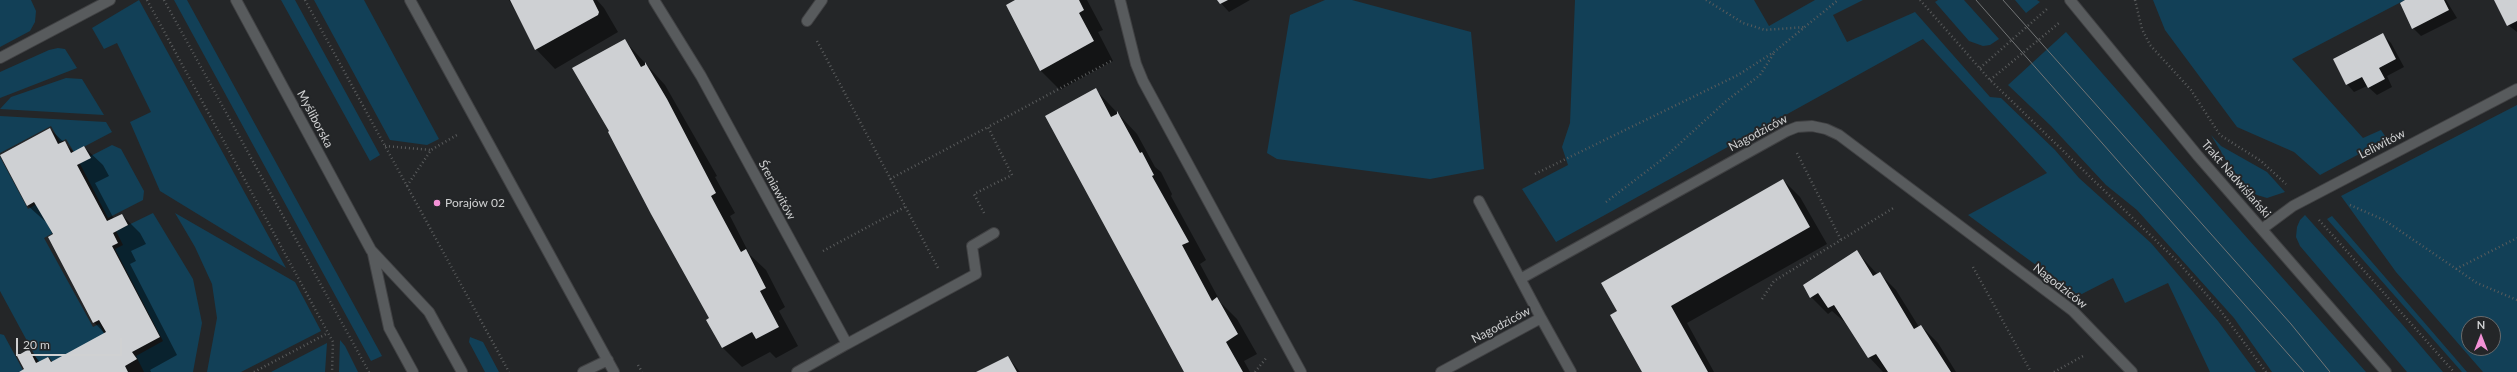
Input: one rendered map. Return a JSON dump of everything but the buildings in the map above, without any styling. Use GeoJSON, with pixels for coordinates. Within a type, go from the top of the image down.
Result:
{"type":"FeatureCollection","features":[{"type":"Feature","properties":{"kind":"street"},"geometry":{"type":"LineString","coordinates":[[0,58],[110,0]]}},
{"type":"Feature","properties":{"kind":"street","name":"Myśliborska"},"geometry":{"type":"LineString","coordinates":[[236,0],[371,250],[429,312],[462,372]]}},
{"type":"Feature","properties":{"kind":"street"},"geometry":{"type":"LineString","coordinates":[[410,0],[479,123],[614,372]]}},
{"type":"Feature","properties":{"kind":"street","name":"Śreniawitów"},"geometry":{"type":"LineString","coordinates":[[654,0],[701,76],[847,344]]}},
{"type":"Feature","properties":{"kind":"street"},"geometry":{"type":"LineString","coordinates":[[807,21],[822,0]]}},
{"type":"Feature","properties":{"kind":"street"},"geometry":{"type":"LineString","coordinates":[[1120,0],[1132,49],[1143,81],[1301,372]]}},
{"type":"Feature","properties":{"kind":"street","name":"Trakt Nadwiślański"},"geometry":{"type":"LineString","coordinates":[[2073,4],[2198,156],[2386,372]]}},
{"type":"Feature","properties":{"kind":"street","name":"Leliwitów"},"geometry":{"type":"LineString","coordinates":[[2262,229],[2293,206],[2320,191],[2517,89]]}},
{"type":"Feature","properties":{"kind":"street","name":"Nagodziców"},"geometry":{"type":"LineString","coordinates":[[1441,372],[1541,318],[1522,278],[1797,127],[1826,129],[1839,135],[2073,311],[2106,343],[2132,372]]}},
{"type":"Feature","properties":{"kind":"street"},"geometry":{"type":"LineString","coordinates":[[1479,201],[1522,278]]}},
{"type":"Feature","properties":{"kind":"street"},"geometry":{"type":"LineString","coordinates":[[797,372],[976,274],[972,246],[994,233]]}},
{"type":"Feature","properties":{"kind":"street","name":"Myśliborska"},"geometry":{"type":"LineString","coordinates":[[371,250],[388,325],[413,372]]}},
{"type":"Feature","properties":{"kind":"street"},"geometry":{"type":"LineString","coordinates":[[1541,318],[1571,372]]}},
{"type":"Feature","properties":{"kind":"street"},"geometry":{"type":"LineString","coordinates":[[583,372],[608,360]]}},
{"type":"Feature","properties":{"kind":"path"},"geometry":{"type":"LineString","coordinates":[[147,0],[328,333],[334,348],[332,372]]}},
{"type":"Feature","properties":{"kind":"path"},"geometry":{"type":"LineString","coordinates":[[164,0],[369,372]]}},
{"type":"Feature","properties":{"kind":"path"},"geometry":{"type":"LineString","coordinates":[[305,0],[509,372]]}},
{"type":"Feature","properties":{"kind":"path"},"geometry":{"type":"LineString","coordinates":[[1706,0],[1744,23],[1765,30],[1807,27]]}},
{"type":"Feature","properties":{"kind":"path"},"geometry":{"type":"LineString","coordinates":[[1535,174],[1738,75],[1774,52],[1807,27],[1838,0]]}},
{"type":"Feature","properties":{"kind":"path"},"geometry":{"type":"LineString","coordinates":[[1920,0],[1990,80],[2178,262],[2220,310],[2266,372]]}},
{"type":"Feature","properties":{"kind":"path"},"geometry":{"type":"LineString","coordinates":[[1990,80],[2073,4]]}},
{"type":"Feature","properties":{"kind":"path"},"geometry":{"type":"LineString","coordinates":[[1980,68],[2052,5]]}},
{"type":"Feature","properties":{"kind":"path"},"geometry":{"type":"LineString","coordinates":[[807,21],[890,180],[939,269]]}},
{"type":"Feature","properties":{"kind":"path"},"geometry":{"type":"LineString","coordinates":[[890,180],[1132,49]]}},
{"type":"Feature","properties":{"kind":"path"},"geometry":{"type":"LineString","coordinates":[[1604,204],[1664,158],[1725,102],[1760,75],[1774,52]]}},
{"type":"Feature","properties":{"kind":"path"},"geometry":{"type":"LineString","coordinates":[[407,186],[431,150],[479,123]]}},
{"type":"Feature","properties":{"kind":"path"},"geometry":{"type":"LineString","coordinates":[[988,127],[1012,175],[974,194],[994,233]]}},
{"type":"Feature","properties":{"kind":"path"},"geometry":{"type":"LineString","coordinates":[[385,146],[431,150]]}},
{"type":"Feature","properties":{"kind":"path"},"geometry":{"type":"LineString","coordinates":[[1794,147],[1841,240]]}},
{"type":"Feature","properties":{"kind":"path"},"geometry":{"type":"LineString","coordinates":[[2320,191],[2384,220],[2476,283],[2517,300]]}},
{"type":"Feature","properties":{"kind":"path"},"geometry":{"type":"LineString","coordinates":[[1762,299],[1774,281],[1917,194]]}},
{"type":"Feature","properties":{"kind":"path"},"geometry":{"type":"LineString","coordinates":[[802,263],[905,207]]}},
{"type":"Feature","properties":{"kind":"path"},"geometry":{"type":"LineString","coordinates":[[2456,269],[2517,238]]}},
{"type":"Feature","properties":{"kind":"path"},"geometry":{"type":"LineString","coordinates":[[1971,264],[2031,372]]}},
{"type":"Feature","properties":{"kind":"path"},"geometry":{"type":"LineString","coordinates":[[254,372],[328,333]]}},
{"type":"Feature","properties":{"kind":"path"},"geometry":{"type":"LineString","coordinates":[[2054,372],[2106,343]]}},
{"type":"Feature","properties":{"kind":"shaded area"},"geometry":{"type":"Polygon","coordinates":[[[0,0],[31,0],[36,11],[35,22],[30,31],[0,47],[0,0]]]}},
{"type":"Feature","properties":{"kind":"shaded area"},"geometry":{"type":"Polygon","coordinates":[[[139,0],[286,268],[160,191],[130,122],[151,112],[117,43],[104,49],[92,28],[139,0]]]}},
{"type":"Feature","properties":{"kind":"shaded area"},"geometry":{"type":"Polygon","coordinates":[[[174,0],[187,0],[382,356],[371,361],[174,0]]]}},
{"type":"Feature","properties":{"kind":"shaded area"},"geometry":{"type":"Polygon","coordinates":[[[281,0],[295,0],[380,155],[370,161],[281,0]]]}},
{"type":"Feature","properties":{"kind":"shaded area"},"geometry":{"type":"Polygon","coordinates":[[[314,0],[364,0],[439,139],[427,145],[390,140],[314,0]]]}},
{"type":"Feature","properties":{"kind":"shaded area"},"geometry":{"type":"Polygon","coordinates":[[[1325,0],[1352,0],[1471,32],[1484,169],[1430,179],[1277,159],[1267,153],[1290,15],[1325,0]]]}},
{"type":"Feature","properties":{"kind":"shaded area"},"geometry":{"type":"Polygon","coordinates":[[[1575,0],[1754,0],[1769,26],[1815,0],[1863,0],[1833,15],[1847,42],[1915,12],[1990,97],[2001,98],[2055,150],[2079,178],[2151,243],[2218,321],[2256,372],[2210,372],[2168,283],[2125,303],[2113,278],[2078,296],[1968,215],[2047,173],[1923,39],[1556,242],[1522,189],[1568,165],[1562,147],[1570,123],[1575,0]]]}},
{"type":"Feature","properties":{"kind":"shaded area"},"geometry":{"type":"Polygon","coordinates":[[[1938,0],[1964,0],[1999,39],[1990,45],[1983,46],[1969,41],[1935,2],[1938,0]]]}},
{"type":"Feature","properties":{"kind":"shaded area"},"geometry":{"type":"Polygon","coordinates":[[[2015,0],[2037,0],[2040,2],[2026,13],[2015,0]]]}},
{"type":"Feature","properties":{"kind":"shaded area"},"geometry":{"type":"Polygon","coordinates":[[[2153,0],[2405,0],[2292,59],[2363,138],[2381,130],[2387,139],[2320,175],[2294,152],[2237,127],[2165,30],[2153,0]]]}},
{"type":"Feature","properties":{"kind":"shaded area"},"geometry":{"type":"Polygon","coordinates":[[[2066,32],[2366,372],[2272,372],[2234,318],[2137,210],[2106,185],[2051,126],[2008,85],[2066,32]]]}},
{"type":"Feature","properties":{"kind":"shaded area"},"geometry":{"type":"Polygon","coordinates":[[[58,48],[65,49],[77,68],[0,98],[0,72],[49,50],[58,48]]]}},
{"type":"Feature","properties":{"kind":"shaded area"},"geometry":{"type":"Polygon","coordinates":[[[66,78],[82,79],[104,115],[0,109],[11,97],[66,78]]]}},
{"type":"Feature","properties":{"kind":"shaded area"},"geometry":{"type":"Polygon","coordinates":[[[2517,105],[2517,372],[2483,372],[2469,356],[2501,356],[2501,316],[2461,316],[2461,347],[2396,272],[2341,196],[2517,105]]]}},
{"type":"Feature","properties":{"kind":"shaded area"},"geometry":{"type":"Polygon","coordinates":[[[0,116],[106,122],[112,132],[74,152],[66,139],[60,142],[51,126],[0,153],[0,116]]]}},
{"type":"Feature","properties":{"kind":"shaded area"},"geometry":{"type":"Polygon","coordinates":[[[2211,135],[2221,146],[2267,172],[2285,192],[2267,198],[2257,195],[2249,190],[2230,167],[2211,135]]]}},
{"type":"Feature","properties":{"kind":"shaded area"},"geometry":{"type":"Polygon","coordinates":[[[112,145],[121,149],[144,191],[143,200],[108,218],[79,162],[112,145]]]}},
{"type":"Feature","properties":{"kind":"shaded area"},"geometry":{"type":"Polygon","coordinates":[[[0,157],[28,209],[37,204],[53,233],[44,238],[93,327],[99,324],[105,335],[53,363],[49,357],[39,363],[0,291],[0,157]]]}},
{"type":"Feature","properties":{"kind":"shaded area"},"geometry":{"type":"Polygon","coordinates":[[[153,213],[193,279],[202,323],[193,372],[144,372],[136,356],[163,341],[115,249],[123,245],[116,231],[153,213]]]}},
{"type":"Feature","properties":{"kind":"shaded area"},"geometry":{"type":"Polygon","coordinates":[[[175,213],[295,282],[321,331],[241,372],[207,372],[217,318],[212,284],[195,247],[175,213]]]}},
{"type":"Feature","properties":{"kind":"shaded area"},"geometry":{"type":"Polygon","coordinates":[[[2305,215],[2443,372],[2407,372],[2300,246],[2296,237],[2297,227],[2300,220],[2305,215]]]}},
{"type":"Feature","properties":{"kind":"shaded area"},"geometry":{"type":"Polygon","coordinates":[[[2332,216],[2467,372],[2462,372],[2327,219],[2332,216]]]}},
{"type":"Feature","properties":{"kind":"shaded area"},"geometry":{"type":"Polygon","coordinates":[[[0,334],[4,335],[24,372],[0,372],[0,334]]]}},
{"type":"Feature","properties":{"kind":"shaded area"},"geometry":{"type":"Polygon","coordinates":[[[470,337],[483,342],[499,372],[485,372],[469,342],[470,337]]]}},
{"type":"Feature","properties":{"kind":"shaded area"},"geometry":{"type":"Polygon","coordinates":[[[340,340],[345,346],[358,372],[339,372],[340,340]]]}},
{"type":"Feature","properties":{"kind":"shaded area"},"geometry":{"type":"Polygon","coordinates":[[[327,343],[325,372],[271,372],[327,343]]]}},
{"type":"Feature","properties":{"kind":"tram line"},"geometry":{"type":"LineString","coordinates":[[1976,0],[2304,372]]}},
{"type":"Feature","properties":{"kind":"tram line"},"geometry":{"type":"LineString","coordinates":[[2003,0],[2291,324],[2330,372]]}},
{"type":"Feature","properties":{"kind":"place","name":"Porajów 02"},"geometry":{"type":"Point","coordinates":[437,203]}}]}
